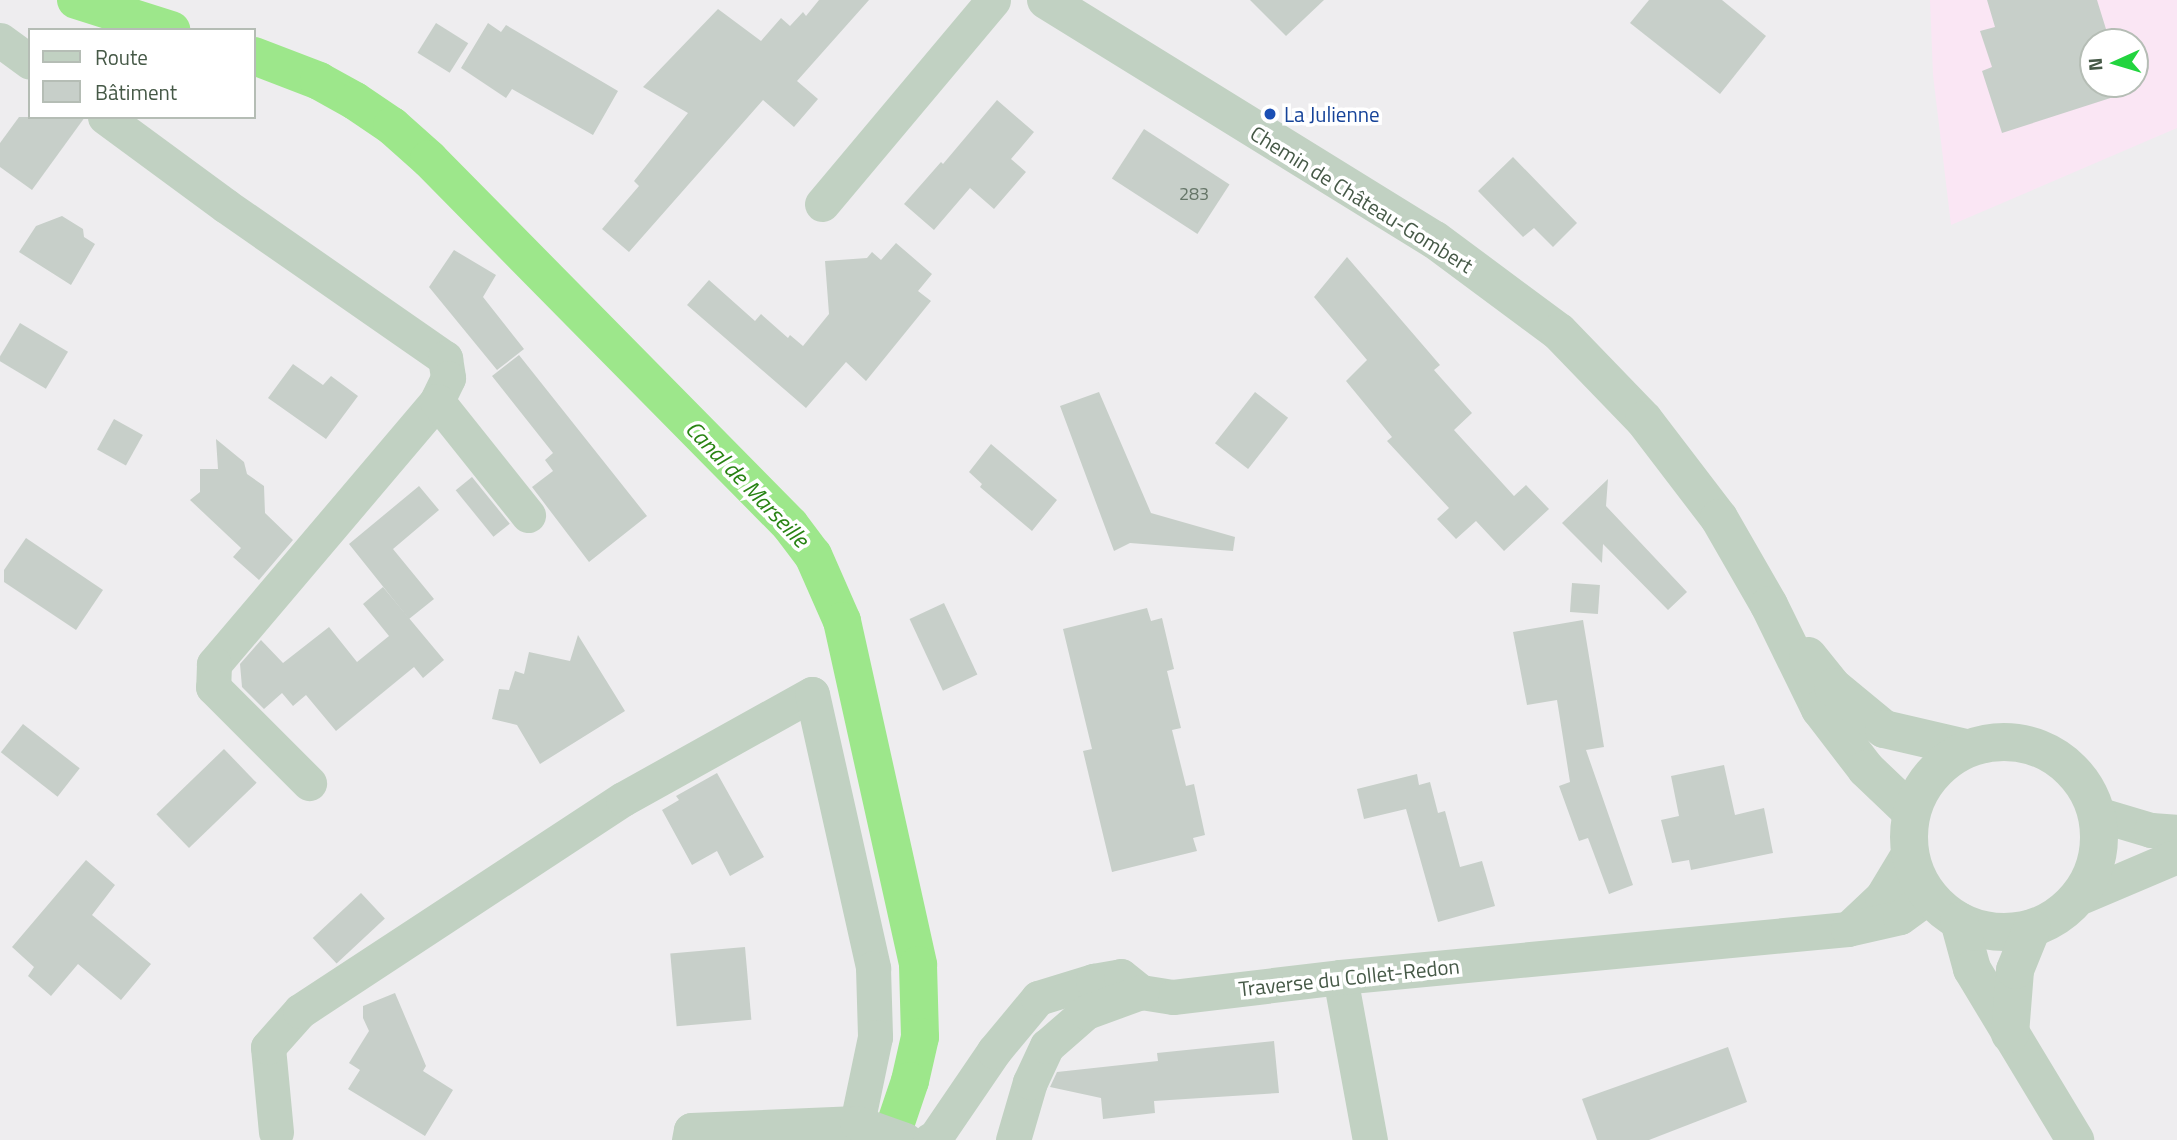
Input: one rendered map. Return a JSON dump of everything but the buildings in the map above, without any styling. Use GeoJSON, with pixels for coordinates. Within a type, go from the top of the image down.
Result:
{"type":"FeatureCollection","features":[{"type":"Feature","properties":{"kind":"street"},"geometry":{"type":"LineString","coordinates":[[822,204],[993,0]]}},
{"type":"Feature","properties":{"kind":"street","name":"Chemin de Château-Gombert"},"geometry":{"type":"LineString","coordinates":[[1046,0],[1435,240],[1559,332],[1644,421],[1703,496],[1719,518],[1769,605],[1820,709],[1866,769],[1911,812]]}},
{"type":"Feature","properties":{"kind":"street"},"geometry":{"type":"LineString","coordinates":[[0,40],[28,61]]}},
{"type":"Feature","properties":{"kind":"street"},"geometry":{"type":"LineString","coordinates":[[108,119],[226,206],[445,358],[448,377],[437,401],[214,664],[213,687],[309,783]]}},
{"type":"Feature","properties":{"kind":"street"},"geometry":{"type":"LineString","coordinates":[[437,401],[528,516]]}},
{"type":"Feature","properties":{"kind":"street","name":"Chemin de Château-Gombert"},"geometry":{"type":"LineString","coordinates":[[1769,605],[1833,687],[1884,729],[1966,748]]}},
{"type":"Feature","properties":{"kind":"street"},"geometry":{"type":"LineString","coordinates":[[276,1132],[268,1047],[300,1011],[623,799],[812,694],[873,968],[875,1037],[857,1123]]}},
{"type":"Feature","properties":{"kind":"street"},"geometry":{"type":"LineString","coordinates":[[2083,896],[2099,853],[2097,814],[2079,777],[2047,750],[2007,740],[1966,748],[1931,774],[1911,812],[1909,852],[1929,896],[1959,921],[1994,932],[2032,928],[2061,914],[2083,896],[2177,856]]}},
{"type":"Feature","properties":{"kind":"street"},"geometry":{"type":"LineString","coordinates":[[2097,814],[2151,830],[2177,832]]}},
{"type":"Feature","properties":{"kind":"street"},"geometry":{"type":"LineString","coordinates":[[1848,929],[1882,897],[1909,852]]}},
{"type":"Feature","properties":{"kind":"street","name":"Traverse du Collet-Redon"},"geometry":{"type":"LineString","coordinates":[[930,1140],[934,1139],[994,1051],[1038,998],[1093,981],[1121,976],[1140,992],[1173,997],[1340,977],[1848,929],[1900,917],[1929,896]]}},
{"type":"Feature","properties":{"kind":"street"},"geometry":{"type":"LineString","coordinates":[[1959,921],[1972,969],[2075,1140]]}},
{"type":"Feature","properties":{"kind":"street"},"geometry":{"type":"LineString","coordinates":[[2010,1034],[2015,970],[2032,928]]}},
{"type":"Feature","properties":{"kind":"street"},"geometry":{"type":"LineString","coordinates":[[1340,977],[1370,1140]]}},
{"type":"Feature","properties":{"kind":"street"},"geometry":{"type":"LineString","coordinates":[[1013,1140],[1030,1082],[1047,1046],[1086,1012],[1140,992]]}},
{"type":"Feature","properties":{"kind":"street"},"geometry":{"type":"LineString","coordinates":[[688,1140],[691,1130],[857,1123],[905,1140]]}},
{"type":"Feature","properties":{"kind":"shaded area"},"geometry":{"type":"Polygon","coordinates":[[[1930,0],[2177,0],[2177,128],[1951,225],[1933,75],[1930,0]]]}},
{"type":"Feature","properties":{"kind":"waterway","name":"Canal de Marseille"},"geometry":{"type":"LineString","coordinates":[[76,0],[165,28]]}},
{"type":"Feature","properties":{"kind":"waterway","name":"Canal de Marseille"},"geometry":{"type":"LineString","coordinates":[[256,57],[319,81],[355,101],[392,126],[429,159],[790,525],[813,555],[842,621],[918,965],[920,1037],[910,1081],[890,1140]]}},
{"type":"Feature","properties":{"kind":"place","name":"La Julienne"},"geometry":{"type":"Point","coordinates":[1270,114]}}]}
